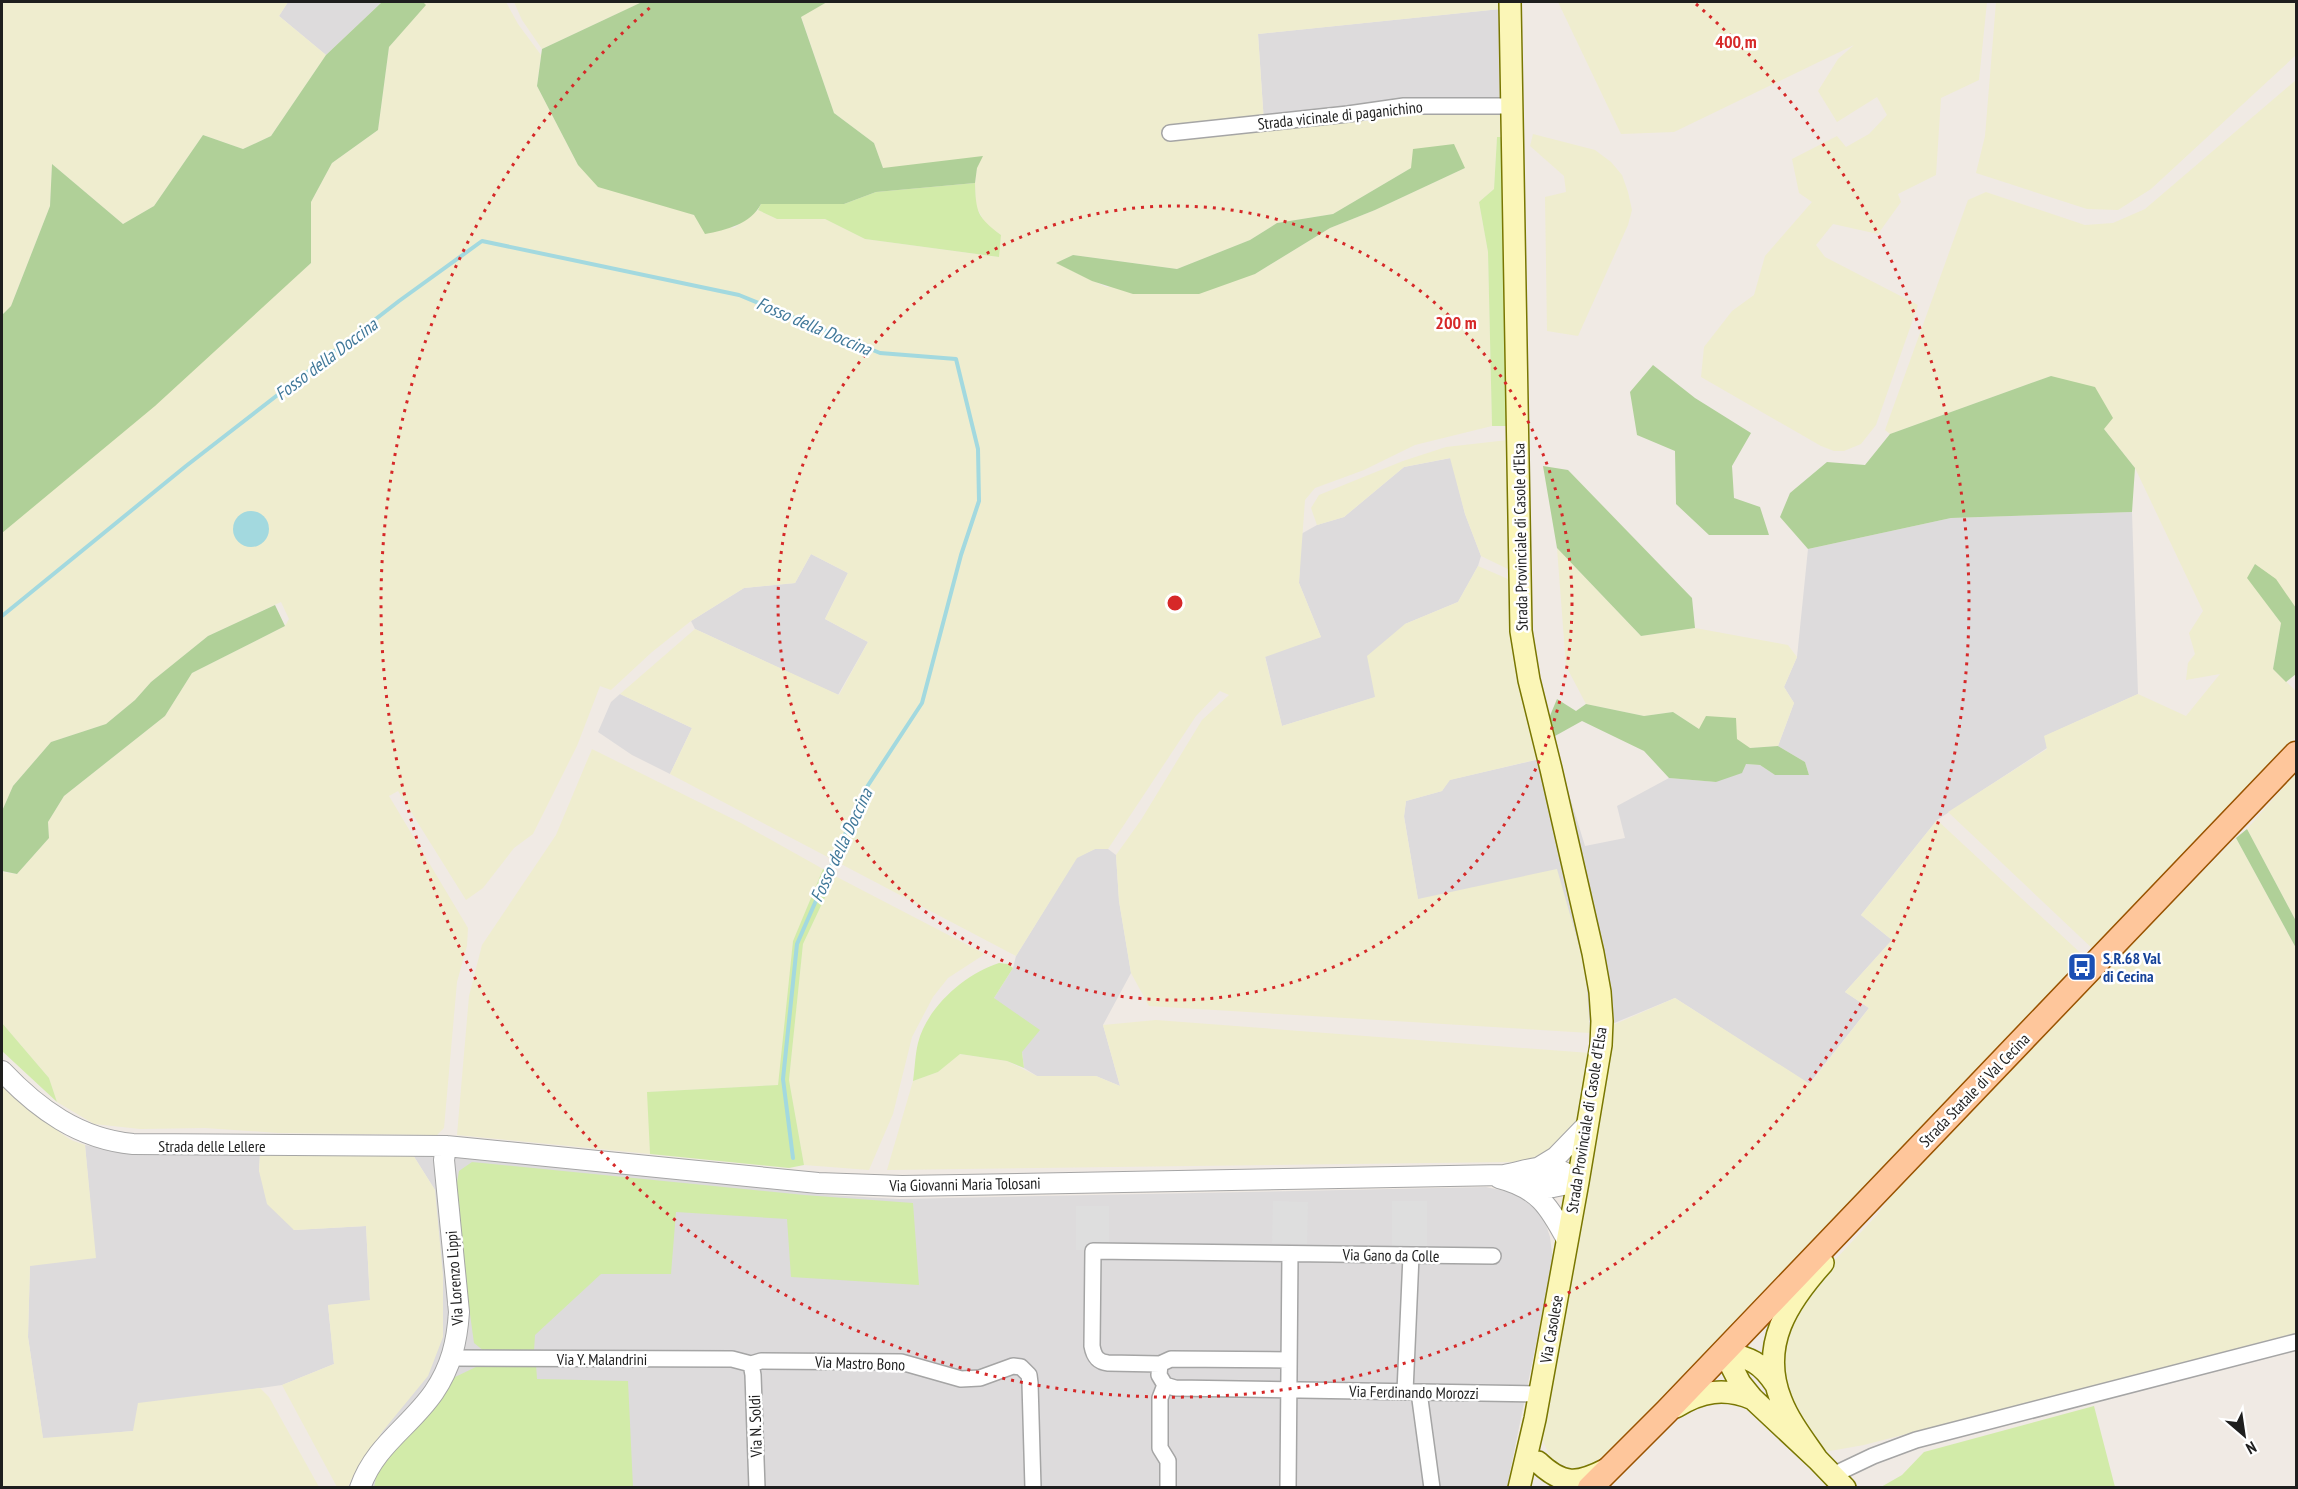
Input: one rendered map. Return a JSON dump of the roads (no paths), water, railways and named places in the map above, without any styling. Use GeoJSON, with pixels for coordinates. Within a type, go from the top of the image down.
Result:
{"type":"FeatureCollection","features":[{"type":"Feature","properties":{"kind":"main road","name":"Strada Provinciale di Casole d'Elsa"},"geometry":{"type":"LineString","coordinates":[[1510,2],[1521,632],[1529,680],[1600,992],[1602,1039],[1567,1240]]}},
{"type":"Feature","properties":{"kind":"main road","name":"Strada Statale di Val Cecina"},"geometry":{"type":"LineString","coordinates":[[1590,1488],[1724,1352],[2296,754]]}},
{"type":"Feature","properties":{"kind":"main road"},"geometry":{"type":"LineString","coordinates":[[1817,1459],[1793,1424],[1781,1401],[1776,1385],[1774,1365],[1776,1341],[1790,1306],[1805,1284],[1859,1223],[1902,1165]]}},
{"type":"Feature","properties":{"kind":"main road","name":"Via Casolese"},"geometry":{"type":"LineString","coordinates":[[1519,1488],[1540,1394],[1567,1240]]}},
{"type":"Feature","properties":{"kind":"main road"},"geometry":{"type":"LineString","coordinates":[[1724,1352],[1759,1363],[1767,1370],[1776,1385]]}},
{"type":"Feature","properties":{"kind":"main road"},"geometry":{"type":"LineString","coordinates":[[1724,1352],[1740,1383],[1753,1399],[1839,1481]]}},
{"type":"Feature","properties":{"kind":"main road"},"geometry":{"type":"LineString","coordinates":[[1652,1426],[1676,1407],[1699,1394],[1731,1392],[1753,1399]]}},
{"type":"Feature","properties":{"kind":"main road","name":"Via Casolese"},"geometry":{"type":"LineString","coordinates":[[1535,1419],[1535,1447],[1542,1488]]}},
{"type":"Feature","properties":{"kind":"main road"},"geometry":{"type":"LineString","coordinates":[[1538,1462],[1553,1475],[1571,1481],[1586,1479],[1613,1466]]}},
{"type":"Feature","properties":{"kind":"street","name":"Strada vicinale di paganichino"},"geometry":{"type":"LineString","coordinates":[[1170,133],[1404,106],[1511,106]]}},
{"type":"Feature","properties":{"kind":"street","name":"Strada delle Lellere"},"geometry":{"type":"LineString","coordinates":[[2,1071],[36,1103],[64,1123],[93,1136],[124,1143],[194,1146],[446,1146]]}},
{"type":"Feature","properties":{"kind":"street","name":"Via Giovanni Maria Tolosani"},"geometry":{"type":"LineString","coordinates":[[1538,1168],[1556,1157],[1587,1125]]}},
{"type":"Feature","properties":{"kind":"street","name":"Via Giovanni Maria Tolosani"},"geometry":{"type":"LineString","coordinates":[[446,1146],[818,1183],[902,1186],[1485,1175],[1550,1167],[1562,1170],[1578,1182]]}},
{"type":"Feature","properties":{"kind":"street","name":"Via Lorenzo Lippi"},"geometry":{"type":"LineString","coordinates":[[360,1488],[374,1458],[433,1393],[452,1358],[459,1312],[444,1160],[446,1146]]}},
{"type":"Feature","properties":{"kind":"street","name":"Via Giovanni Maria Tolosani"},"geometry":{"type":"LineString","coordinates":[[1485,1175],[1515,1182],[1543,1200],[1567,1240]]}},
{"type":"Feature","properties":{"kind":"street","name":"Via Giovanni Maria Tolosani"},"geometry":{"type":"LineString","coordinates":[[1527,1188],[1553,1187],[1578,1182]]}},
{"type":"Feature","properties":{"kind":"street","name":"Via Gano da Colle"},"geometry":{"type":"LineString","coordinates":[[1160,1364],[1108,1363],[1101,1362],[1095,1357],[1092,1346],[1092,1251],[1493,1256]]}},
{"type":"Feature","properties":{"kind":"street"},"geometry":{"type":"LineString","coordinates":[[1288,1488],[1290,1254]]}},
{"type":"Feature","properties":{"kind":"street"},"geometry":{"type":"LineString","coordinates":[[1412,1256],[1412,1392],[1431,1488]]}},
{"type":"Feature","properties":{"kind":"street"},"geometry":{"type":"LineString","coordinates":[[1839,1481],[1873,1456],[1916,1440],[2296,1342]]}},
{"type":"Feature","properties":{"kind":"street","name":"Via Y. Malandrini"},"geometry":{"type":"LineString","coordinates":[[452,1358],[732,1359],[750,1364]]}},
{"type":"Feature","properties":{"kind":"street"},"geometry":{"type":"LineString","coordinates":[[1168,1488],[1168,1461],[1160,1448],[1160,1398],[1165,1385],[1160,1375],[1160,1364],[1167,1359],[1178,1358],[1289,1360]]}},
{"type":"Feature","properties":{"kind":"street","name":"Via Mastro Bono"},"geometry":{"type":"LineString","coordinates":[[750,1364],[761,1361],[901,1362],[961,1379],[980,1378],[1013,1366],[1021,1367],[1030,1379],[1033,1488]]}},
{"type":"Feature","properties":{"kind":"street","name":"Via N. Soldi"},"geometry":{"type":"LineString","coordinates":[[750,1364],[753,1375],[758,1488]]}},
{"type":"Feature","properties":{"kind":"street","name":"Via Ferdinando Morozzi"},"geometry":{"type":"LineString","coordinates":[[1165,1385],[1175,1388],[1540,1394]]}},
{"type":"Feature","properties":{"kind":"water"},"geometry":{"type":"Polygon","coordinates":[[[251,511],[263,517],[269,529],[263,541],[251,547],[239,541],[233,529],[239,517],[251,511]]]}},
{"type":"Feature","properties":{"kind":"waterway","name":"Fosso della Doccina"},"geometry":{"type":"LineString","coordinates":[[2,616],[186,466],[399,301],[482,241],[739,295],[880,353],[956,359],[978,449],[979,501],[961,555],[922,703],[863,793],[797,944],[783,1079],[793,1158]]}},
{"type":"Feature","properties":{"kind":"place","name":"S.R.68 Val di Cecina"},"geometry":{"type":"Point","coordinates":[2082,967]}}]}
